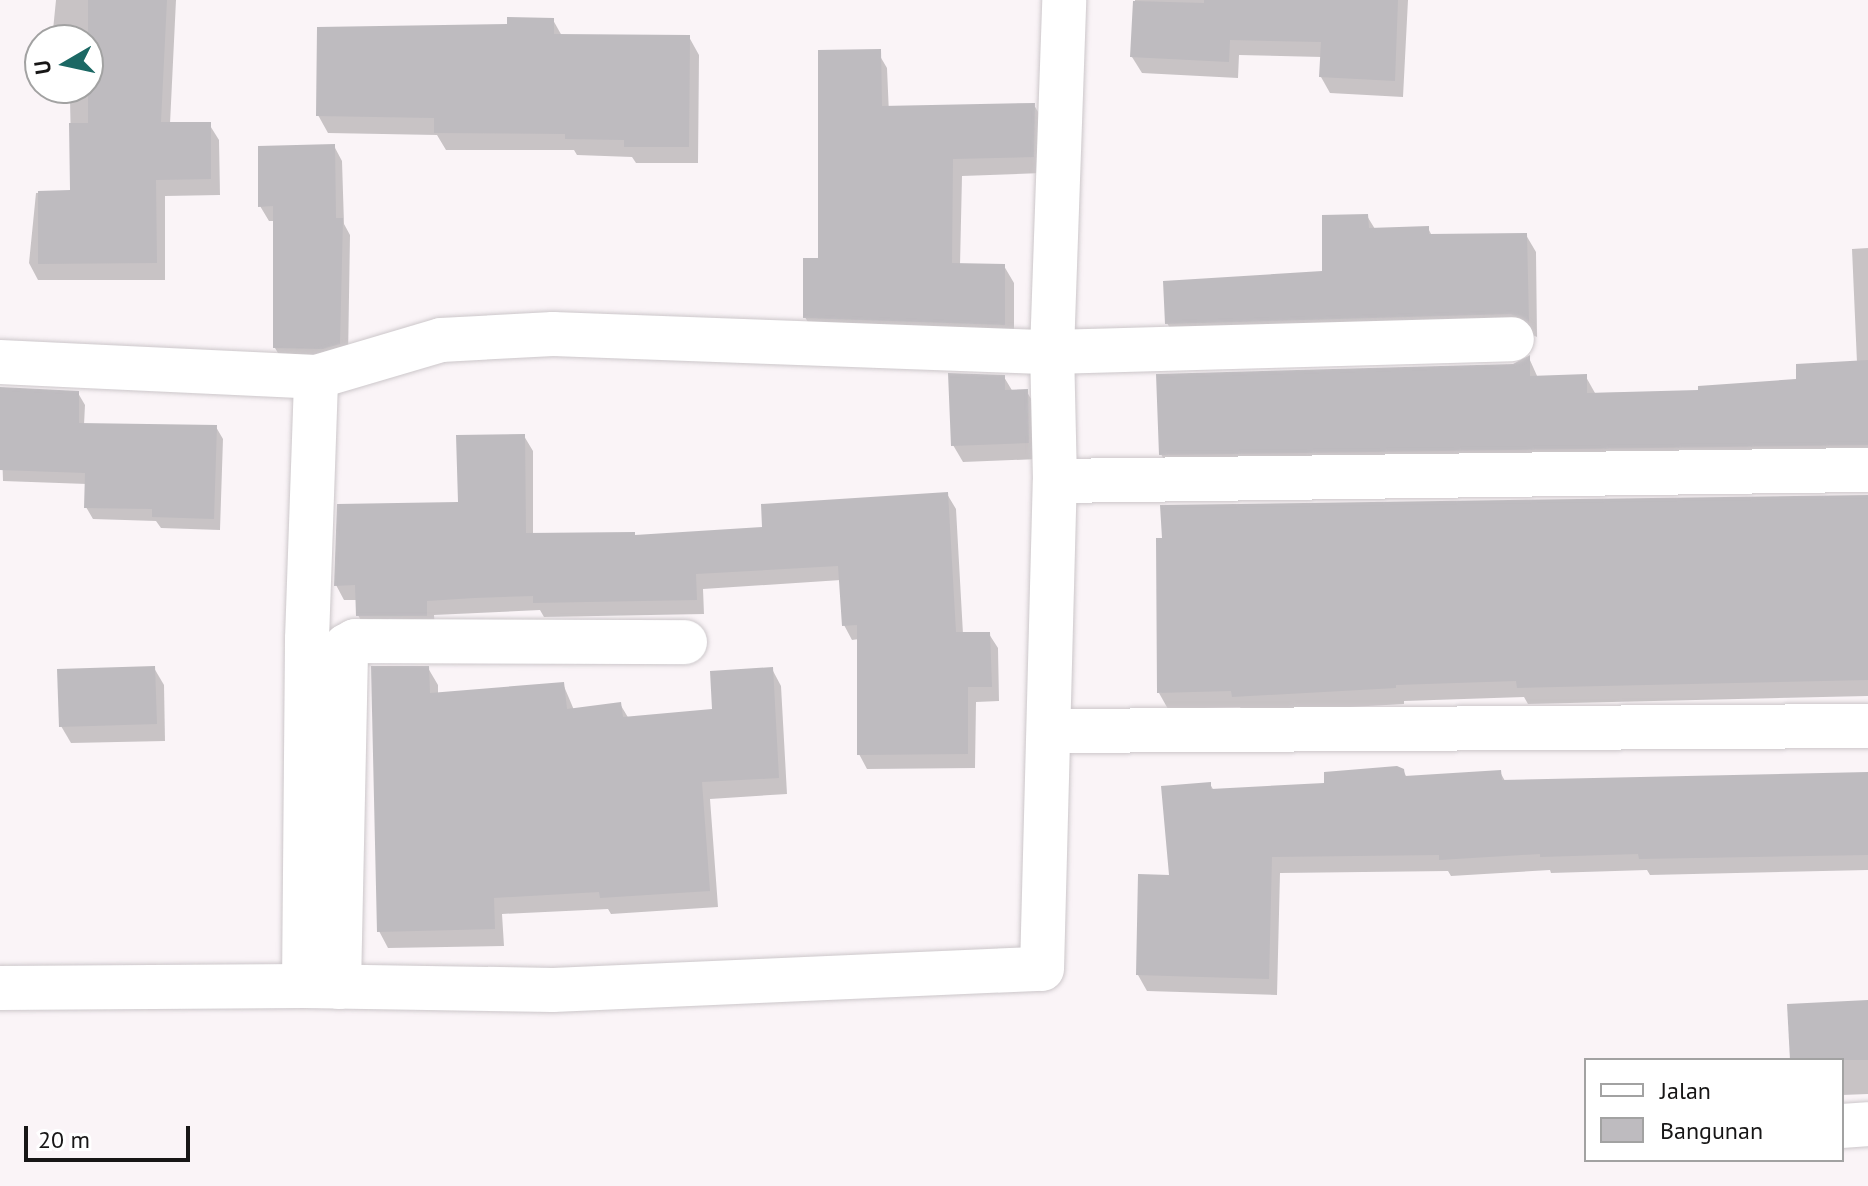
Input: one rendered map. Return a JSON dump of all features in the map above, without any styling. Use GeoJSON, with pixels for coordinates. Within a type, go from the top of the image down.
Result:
{"type":"FeatureCollection","features":[{"type":"Feature","properties":{"kind":"street"},"geometry":{"type":"LineString","coordinates":[[0,988],[322,986],[553,990],[1042,969],[1055,481],[1052,352],[1064,0]]}},
{"type":"Feature","properties":{"kind":"street"},"geometry":{"type":"LineString","coordinates":[[0,362],[316,377],[441,340],[553,334],[1052,352],[1512,339]]}},
{"type":"Feature","properties":{"kind":"street"},"geometry":{"type":"LineString","coordinates":[[316,377],[307,639],[322,986]]}},
{"type":"Feature","properties":{"kind":"street"},"geometry":{"type":"LineString","coordinates":[[1055,481],[1868,470]]}},
{"type":"Feature","properties":{"kind":"street"},"geometry":{"type":"LineString","coordinates":[[322,986],[346,646],[355,641],[685,642]]}},
{"type":"Feature","properties":{"kind":"street"},"geometry":{"type":"LineString","coordinates":[[1050,731],[1868,726]]}},
{"type":"Feature","properties":{"kind":"street"},"geometry":{"type":"LineString","coordinates":[[1844,1126],[1868,1124]]}},
{"type":"Feature","properties":{"kind":"building"},"geometry":{"type":"Polygon","coordinates":[[[88,0],[167,0],[161,122],[211,122],[211,179],[156,180],[157,263],[38,264],[38,191],[70,190],[69,123],[88,123],[88,104],[104,104],[104,24],[88,24],[88,0]]]}},
{"type":"Feature","properties":{"kind":"building"},"geometry":{"type":"Polygon","coordinates":[[[1204,0],[1398,0],[1395,81],[1319,77],[1321,42],[1230,40],[1229,62],[1130,57],[1133,1],[1204,3],[1204,0]]]}},
{"type":"Feature","properties":{"kind":"building"},"geometry":{"type":"Polygon","coordinates":[[[507,17],[554,18],[554,34],[690,35],[689,147],[624,147],[624,140],[565,139],[565,134],[434,133],[434,118],[316,116],[317,27],[507,24],[507,17]]]}},
{"type":"Feature","properties":{"kind":"building"},"geometry":{"type":"Polygon","coordinates":[[[881,49],[882,106],[1035,103],[1034,157],[953,159],[952,263],[1005,264],[1005,325],[803,318],[803,258],[818,258],[818,50],[881,49]]]}},
{"type":"Feature","properties":{"kind":"building"},"geometry":{"type":"Polygon","coordinates":[[[335,144],[336,218],[343,218],[340,344],[323,349],[273,348],[273,206],[258,207],[258,146],[335,144]]]}},
{"type":"Feature","properties":{"kind":"building"},"geometry":{"type":"Polygon","coordinates":[[[1368,214],[1369,228],[1429,226],[1429,234],[1527,233],[1529,322],[1511,314],[1165,324],[1163,281],[1322,271],[1322,215],[1368,214]]]}},
{"type":"Feature","properties":{"kind":"building"},"geometry":{"type":"Polygon","coordinates":[[[1530,355],[1530,376],[1587,374],[1587,393],[1698,390],[1698,386],[1796,379],[1796,364],[1868,360],[1868,445],[1159,455],[1156,374],[1513,364],[1530,355]]]}},
{"type":"Feature","properties":{"kind":"building"},"geometry":{"type":"Polygon","coordinates":[[[948,373],[1005,375],[1005,390],[1028,389],[1029,443],[951,446],[948,373]]]}},
{"type":"Feature","properties":{"kind":"building"},"geometry":{"type":"Polygon","coordinates":[[[0,387],[79,391],[79,423],[217,425],[214,519],[152,517],[152,509],[84,508],[85,473],[0,470],[0,387]]]}},
{"type":"Feature","properties":{"kind":"building"},"geometry":{"type":"Polygon","coordinates":[[[525,434],[526,533],[635,532],[635,535],[762,527],[761,504],[948,492],[956,632],[990,632],[992,687],[968,687],[968,754],[857,755],[857,625],[842,626],[838,566],[696,574],[697,600],[533,603],[533,596],[474,598],[427,601],[427,616],[356,616],[355,585],[334,586],[337,504],[458,502],[456,435],[525,434]]]}},
{"type":"Feature","properties":{"kind":"building"},"geometry":{"type":"Polygon","coordinates":[[[1868,495],[1868,680],[1517,688],[1516,681],[1396,685],[1396,688],[1232,697],[1231,691],[1157,693],[1156,538],[1162,538],[1160,505],[1868,495]]]}},
{"type":"Feature","properties":{"kind":"building"},"geometry":{"type":"Polygon","coordinates":[[[155,666],[157,724],[59,727],[57,669],[155,666]]]}},
{"type":"Feature","properties":{"kind":"building"},"geometry":{"type":"Polygon","coordinates":[[[371,666],[429,666],[430,693],[564,682],[567,709],[621,702],[623,717],[712,709],[710,671],[773,667],[779,778],[702,782],[710,891],[600,898],[599,892],[494,898],[495,929],[377,932],[371,666]]]}},
{"type":"Feature","properties":{"kind":"building"},"geometry":{"type":"Polygon","coordinates":[[[1397,766],[1404,769],[1405,776],[1501,770],[1502,780],[1868,772],[1868,855],[1639,859],[1638,854],[1540,857],[1540,854],[1439,860],[1439,855],[1272,857],[1269,979],[1136,975],[1138,874],[1169,875],[1161,786],[1211,782],[1211,789],[1324,783],[1324,772],[1397,766]]]}},
{"type":"Feature","properties":{"kind":"building"},"geometry":{"type":"Polygon","coordinates":[[[1868,1000],[1868,1060],[1790,1058],[1787,1004],[1868,1000]]]}}]}
